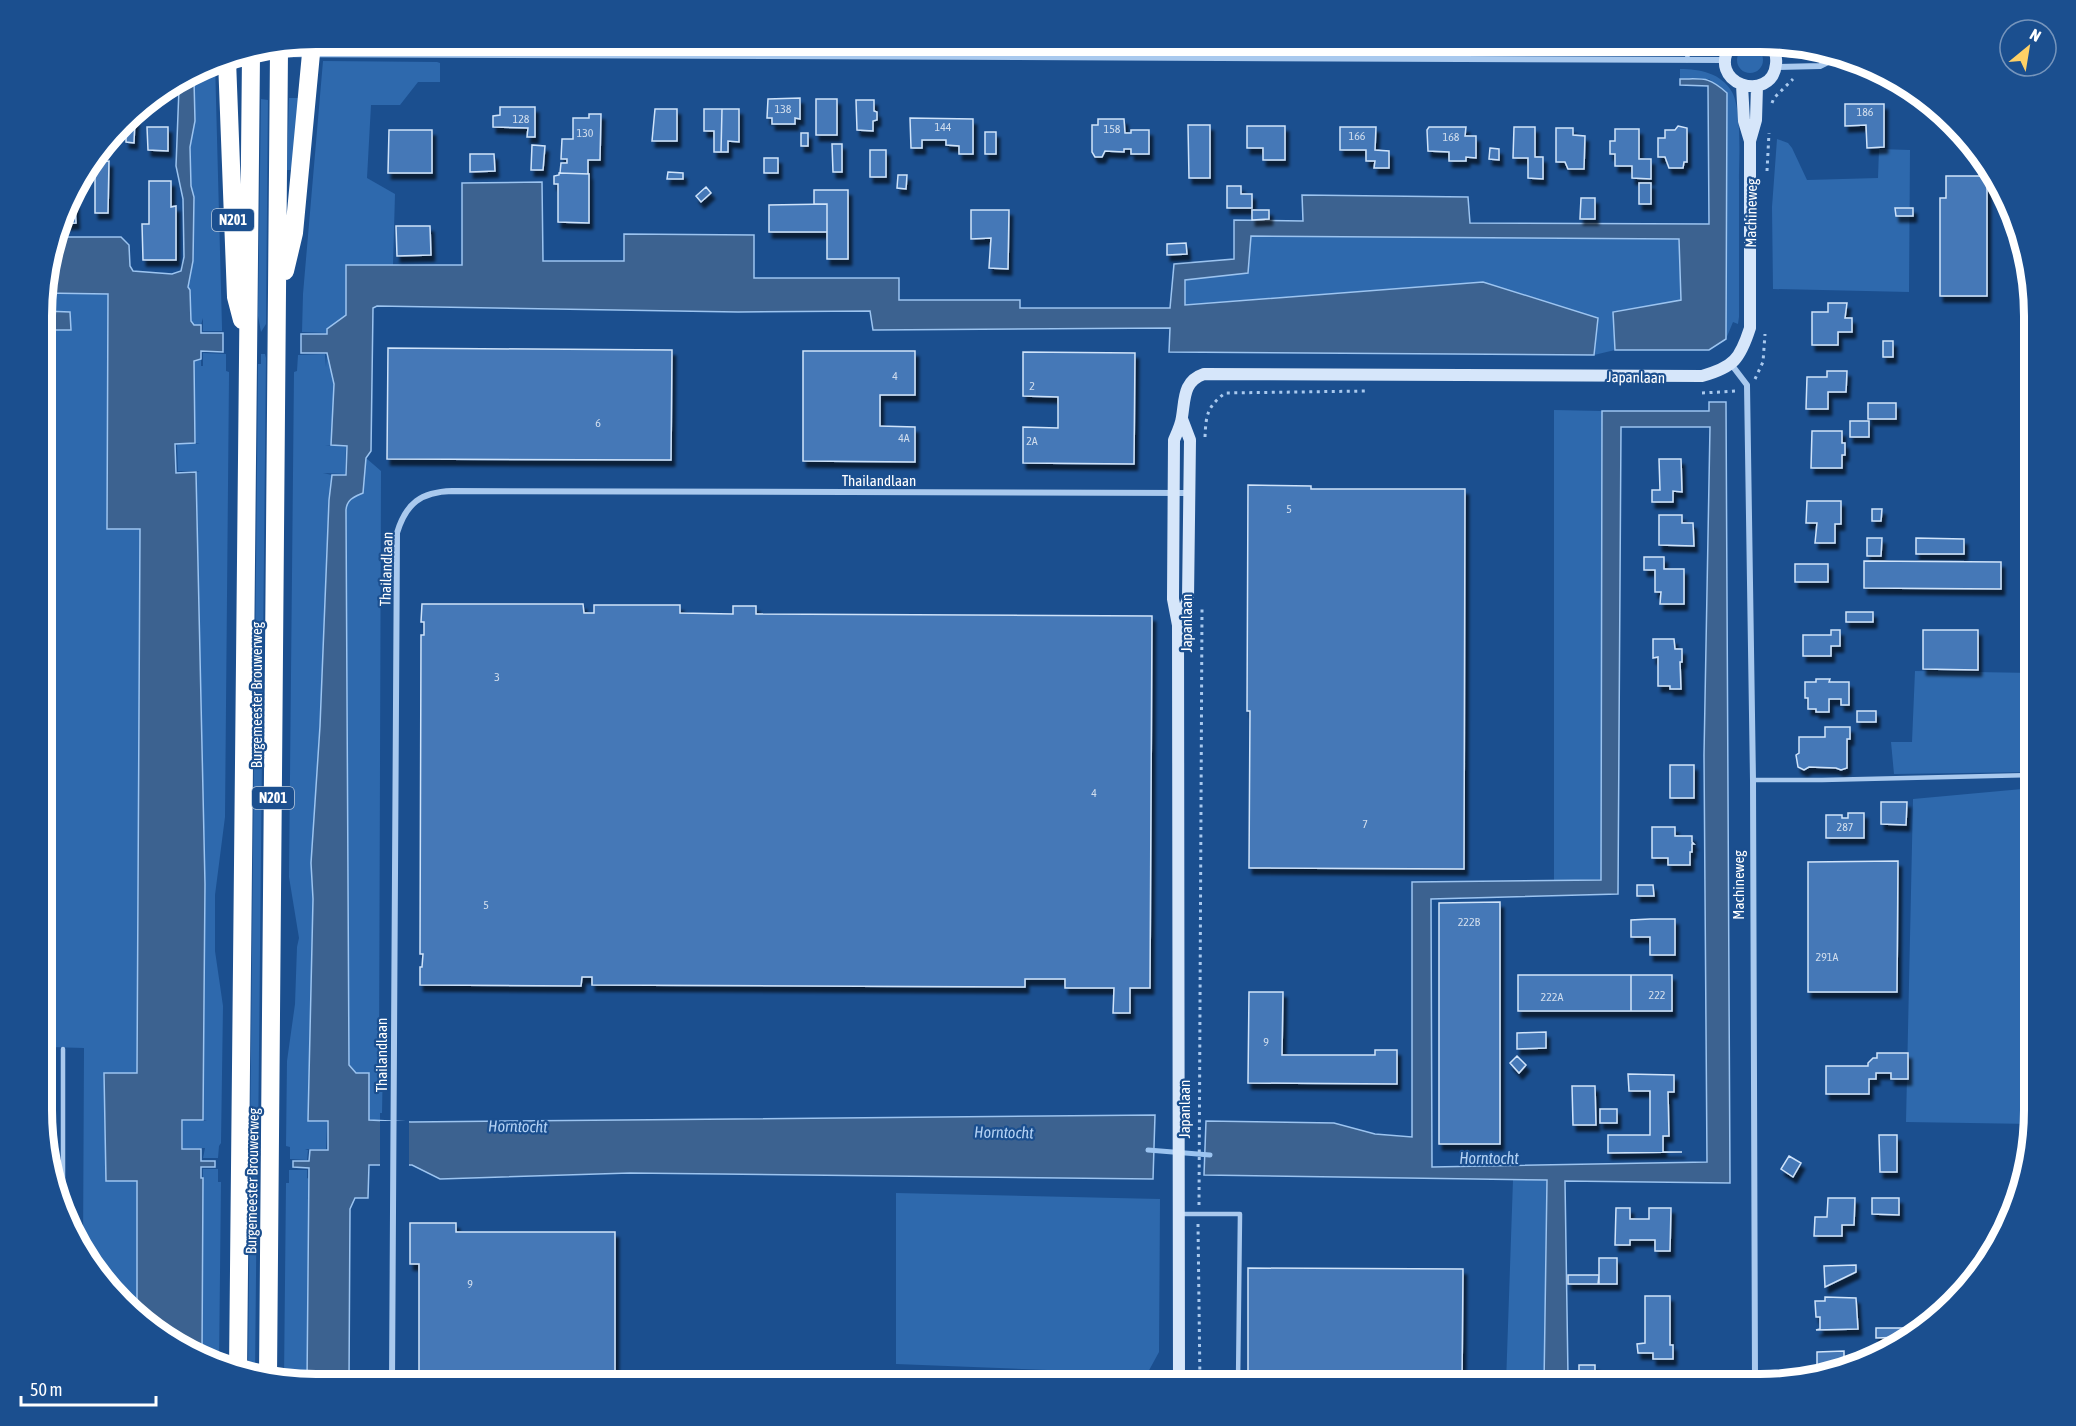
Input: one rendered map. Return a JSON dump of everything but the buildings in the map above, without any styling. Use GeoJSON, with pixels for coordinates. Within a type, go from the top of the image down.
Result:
{"type":"FeatureCollection","features":[{"type":"Feature","properties":{"kind":"highway","name":"N201"},"geometry":{"type":"LineString","coordinates":[[278,299],[294,233],[311,52]]}},
{"type":"Feature","properties":{"kind":"highway","name":"Burgemeester Brouwerweg"},"geometry":{"type":"LineString","coordinates":[[268,1369],[279,56]]}},
{"type":"Feature","properties":{"kind":"highway","name":"Burgemeester Brouwerweg"},"geometry":{"type":"LineString","coordinates":[[238,1361],[251,61]]}},
{"type":"Feature","properties":{"kind":"highway","name":"N201"},"geometry":{"type":"LineString","coordinates":[[227,69],[236,297],[248,342]]}},
{"type":"Feature","properties":{"kind":"street"},"geometry":{"type":"LineString","coordinates":[[1726,52],[1724,60],[1729,75],[1742,85],[1757,86],[1769,79],[1776,68],[1773,53]]}},
{"type":"Feature","properties":{"kind":"street"},"geometry":{"type":"LineString","coordinates":[[289,54],[1724,60]]}},
{"type":"Feature","properties":{"kind":"street"},"geometry":{"type":"LineString","coordinates":[[1776,68],[1820,66],[1828,62]]}},
{"type":"Feature","properties":{"kind":"street","name":"Machineweg"},"geometry":{"type":"LineString","coordinates":[[1742,85],[1744,121],[1750,141]]}},
{"type":"Feature","properties":{"kind":"street","name":"Machineweg"},"geometry":{"type":"LineString","coordinates":[[1731,364],[1740,356],[1750,328],[1750,141],[1756,120],[1757,86]]}},
{"type":"Feature","properties":{"kind":"street"},"geometry":{"type":"LineString","coordinates":[[1731,364],[1747,385]]}},
{"type":"Feature","properties":{"kind":"street","name":"Japanlaan"},"geometry":{"type":"LineString","coordinates":[[1179,1374],[1178,625],[1173,599],[1174,440],[1182,419],[1185,392],[1190,382],[1204,374],[1702,376],[1719,371],[1731,364]]}},
{"type":"Feature","properties":{"kind":"street","name":"Machineweg"},"geometry":{"type":"LineString","coordinates":[[1747,385],[1753,780],[1755,1374]]}},
{"type":"Feature","properties":{"kind":"street","name":"Japanlaan"},"geometry":{"type":"LineString","coordinates":[[1178,625],[1188,599],[1190,440],[1182,419]]}},
{"type":"Feature","properties":{"kind":"street","name":"Thailandlaan"},"geometry":{"type":"LineString","coordinates":[[392,1374],[397,533],[401,520],[415,501],[435,491],[1189,493]]}},
{"type":"Feature","properties":{"kind":"lane"},"geometry":{"type":"LineString","coordinates":[[1687,60],[1688,52]]}},
{"type":"Feature","properties":{"kind":"lane"},"geometry":{"type":"LineString","coordinates":[[1753,780],[2024,775]]}},
{"type":"Feature","properties":{"kind":"lane"},"geometry":{"type":"LineString","coordinates":[[63,1049],[63,1181]]}},
{"type":"Feature","properties":{"kind":"lane"},"geometry":{"type":"LineString","coordinates":[[1178,1214],[1240,1214],[1238,1374]]}},
{"type":"Feature","properties":{"kind":"path"},"geometry":{"type":"LineString","coordinates":[[1769,109],[1774,98],[1792,80],[1799,68]]}},
{"type":"Feature","properties":{"kind":"path","name":"Machineweg"},"geometry":{"type":"LineString","coordinates":[[1767,179],[1769,131]]}},
{"type":"Feature","properties":{"kind":"path"},"geometry":{"type":"LineString","coordinates":[[1700,393],[1738,391],[1756,378],[1760,370],[1765,332]]}},
{"type":"Feature","properties":{"kind":"path"},"geometry":{"type":"LineString","coordinates":[[1205,438],[1206,416],[1214,402],[1225,393],[1369,391]]}},
{"type":"Feature","properties":{"kind":"path","name":"Japanlaan"},"geometry":{"type":"LineString","coordinates":[[1200,1374],[1198,1214],[1202,600]]}},
{"type":"Feature","properties":{"kind":"shaded area"},"geometry":{"type":"Polygon","coordinates":[[[1740,52],[1760,52],[1762,65],[1755,72],[1745,72],[1738,65],[1737,60],[1740,52]]]}},
{"type":"Feature","properties":{"kind":"shaded area"},"geometry":{"type":"Polygon","coordinates":[[[323,61],[440,63],[440,82],[418,82],[400,105],[371,105],[367,178],[395,194],[393,265],[347,265],[346,315],[327,329],[327,333],[302,332],[303,294],[323,61]]]}},
{"type":"Feature","properties":{"kind":"shaded area"},"geometry":{"type":"Polygon","coordinates":[[[1680,69],[1702,71],[1722,80],[1732,92],[1737,110],[1739,122],[1739,317],[1738,324],[1733,322],[1726,339],[1727,93],[1709,79],[1680,79],[1680,69]]]}},
{"type":"Feature","properties":{"kind":"shaded area"},"geometry":{"type":"Polygon","coordinates":[[[215,73],[222,331],[203,331],[203,318],[201,325],[194,325],[191,321],[190,290],[188,288],[193,261],[194,197],[191,187],[190,147],[195,121],[194,83],[215,73]]]}},
{"type":"Feature","properties":{"kind":"shaded area"},"geometry":{"type":"Polygon","coordinates":[[[289,98],[301,98],[294,170],[287,170],[289,98]]]}},
{"type":"Feature","properties":{"kind":"shaded area"},"geometry":{"type":"Polygon","coordinates":[[[261,99],[268,100],[266,324],[261,332],[258,316],[261,99]]]}},
{"type":"Feature","properties":{"kind":"shaded area"},"geometry":{"type":"Polygon","coordinates":[[[1777,139],[1788,143],[1792,148],[1807,180],[1878,178],[1879,149],[1910,150],[1909,292],[1773,289],[1772,207],[1777,139]]]}},
{"type":"Feature","properties":{"kind":"shaded area"},"geometry":{"type":"Polygon","coordinates":[[[1251,236],[1679,239],[1682,300],[1613,312],[1615,350],[1594,355],[1598,318],[1483,282],[1185,305],[1185,279],[1248,273],[1251,236]]]}},
{"type":"Feature","properties":{"kind":"shaded area"},"geometry":{"type":"Polygon","coordinates":[[[54,293],[108,293],[107,528],[140,529],[137,1073],[104,1073],[106,1181],[137,1180],[137,1302],[107,1270],[83,1232],[84,1048],[52,1047],[52,330],[71,330],[70,312],[52,311],[54,293]]]}},
{"type":"Feature","properties":{"kind":"shaded area"},"geometry":{"type":"Polygon","coordinates":[[[327,352],[334,384],[331,445],[325,445],[346,447],[345,474],[323,473],[332,475],[311,863],[313,899],[308,1121],[305,1121],[327,1122],[326,1149],[305,1149],[308,1150],[307,1160],[290,1159],[290,1147],[286,1146],[287,1061],[295,1004],[299,938],[289,877],[294,372],[297,371],[298,355],[325,354],[326,367],[327,352]]]}},
{"type":"Feature","properties":{"kind":"shaded area"},"geometry":{"type":"Polygon","coordinates":[[[203,353],[226,354],[226,371],[229,372],[225,817],[215,895],[215,951],[223,1006],[221,1143],[218,1158],[203,1158],[205,1148],[183,1148],[183,1121],[207,1121],[203,1120],[205,884],[196,472],[200,471],[178,471],[177,444],[200,444],[195,443],[193,371],[194,360],[201,359],[201,366],[203,366],[203,353]]]}},
{"type":"Feature","properties":{"kind":"shaded area"},"geometry":{"type":"Polygon","coordinates":[[[261,354],[265,354],[266,358],[258,1149],[253,1159],[250,1146],[258,364],[261,364],[261,354]]]}},
{"type":"Feature","properties":{"kind":"shaded area"},"geometry":{"type":"Polygon","coordinates":[[[1554,410],[1602,411],[1601,880],[1554,880],[1554,410]]]}},
{"type":"Feature","properties":{"kind":"shaded area"},"geometry":{"type":"Polygon","coordinates":[[[366,458],[381,471],[379,1060],[383,1061],[380,1122],[369,1120],[369,1073],[356,1073],[349,1065],[346,510],[349,501],[363,492],[366,458]]]}},
{"type":"Feature","properties":{"kind":"shaded area"},"geometry":{"type":"Polygon","coordinates":[[[1915,671],[2024,673],[2024,772],[1894,774],[1891,742],[1912,742],[1915,671]]]}},
{"type":"Feature","properties":{"kind":"shaded area"},"geometry":{"type":"Polygon","coordinates":[[[2024,789],[2023,1124],[1906,1122],[1913,799],[2024,789]]]}},
{"type":"Feature","properties":{"kind":"shaded area"},"geometry":{"type":"Polygon","coordinates":[[[203,1169],[218,1169],[218,1182],[221,1182],[219,1354],[202,1347],[203,1169]]]}},
{"type":"Feature","properties":{"kind":"shaded area"},"geometry":{"type":"Polygon","coordinates":[[[253,1169],[257,1178],[255,1366],[248,1364],[250,1186],[253,1169]]]}},
{"type":"Feature","properties":{"kind":"shaded area"},"geometry":{"type":"Polygon","coordinates":[[[289,1170],[307,1170],[309,1179],[307,1373],[284,1371],[286,1183],[289,1183],[289,1170]]]}},
{"type":"Feature","properties":{"kind":"shaded area"},"geometry":{"type":"Polygon","coordinates":[[[1513,1180],[1547,1180],[1544,1374],[1506,1374],[1513,1180]]]}},
{"type":"Feature","properties":{"kind":"shaded area"},"geometry":{"type":"Polygon","coordinates":[[[896,1193],[1160,1199],[1159,1352],[1147,1374],[896,1364],[896,1193]]]}},
{"type":"Feature","properties":{"kind":"water"},"geometry":{"type":"Polygon","coordinates":[[[1680,79],[1705,80],[1727,93],[1726,339],[1709,350],[1615,350],[1613,312],[1681,300],[1679,239],[1251,236],[1248,273],[1185,280],[1185,305],[1483,282],[1598,318],[1594,355],[1169,352],[1170,328],[873,330],[870,311],[738,312],[377,306],[373,308],[371,451],[366,458],[363,493],[349,501],[346,510],[349,1065],[356,1073],[369,1073],[369,1120],[411,1122],[1155,1115],[1153,1179],[630,1173],[440,1179],[412,1165],[369,1165],[368,1198],[355,1198],[350,1209],[349,1374],[307,1373],[309,1168],[293,1167],[293,1161],[309,1161],[310,1150],[328,1150],[328,1121],[308,1121],[313,899],[311,863],[320,726],[329,500],[332,475],[346,475],[347,446],[331,445],[334,384],[327,353],[301,353],[301,334],[327,334],[327,329],[346,315],[346,265],[462,265],[462,183],[542,182],[543,261],[624,261],[624,234],[754,235],[754,278],[899,278],[899,300],[1020,300],[1020,308],[1170,308],[1174,264],[1234,259],[1234,220],[1303,221],[1302,195],[1468,197],[1470,223],[1709,224],[1708,86],[1680,85],[1680,79]]]}},
{"type":"Feature","properties":{"kind":"water"},"geometry":{"type":"Polygon","coordinates":[[[194,83],[195,121],[190,147],[191,186],[194,197],[193,261],[188,287],[191,321],[194,325],[201,325],[201,333],[223,333],[223,352],[201,351],[201,359],[194,361],[195,443],[175,444],[176,473],[196,472],[205,884],[203,1120],[182,1120],[182,1149],[201,1149],[201,1161],[215,1161],[215,1167],[201,1167],[201,1178],[203,1178],[202,1347],[170,1329],[137,1302],[137,1181],[106,1181],[104,1073],[137,1073],[140,529],[107,529],[108,294],[54,293],[65,237],[121,237],[129,245],[130,266],[133,271],[172,274],[181,271],[184,257],[183,199],[176,166],[179,92],[194,83]]]}},
{"type":"Feature","properties":{"kind":"water"},"geometry":{"type":"Polygon","coordinates":[[[52,311],[70,312],[71,330],[52,330],[52,311]]]}},
{"type":"Feature","properties":{"kind":"water"},"geometry":{"type":"Polygon","coordinates":[[[1709,402],[1726,402],[1730,1183],[1565,1181],[1568,1374],[1544,1374],[1547,1180],[1204,1175],[1206,1121],[1334,1123],[1375,1134],[1412,1137],[1412,882],[1601,880],[1602,411],[1709,411],[1709,402]],[[1621,427],[1618,894],[1431,899],[1432,1167],[1707,1162],[1704,755],[1710,427],[1621,427]]]}},
{"type":"Feature","properties":{"kind":"pier"},"geometry":{"type":"Polygon","coordinates":[[[380,1121],[409,1121],[409,1166],[380,1166],[380,1121]]]}},
{"type":"Feature","properties":{"kind":"waterway","name":"Horntocht"},"geometry":{"type":"LineString","coordinates":[[1148,1150],[1210,1155]]}}]}
